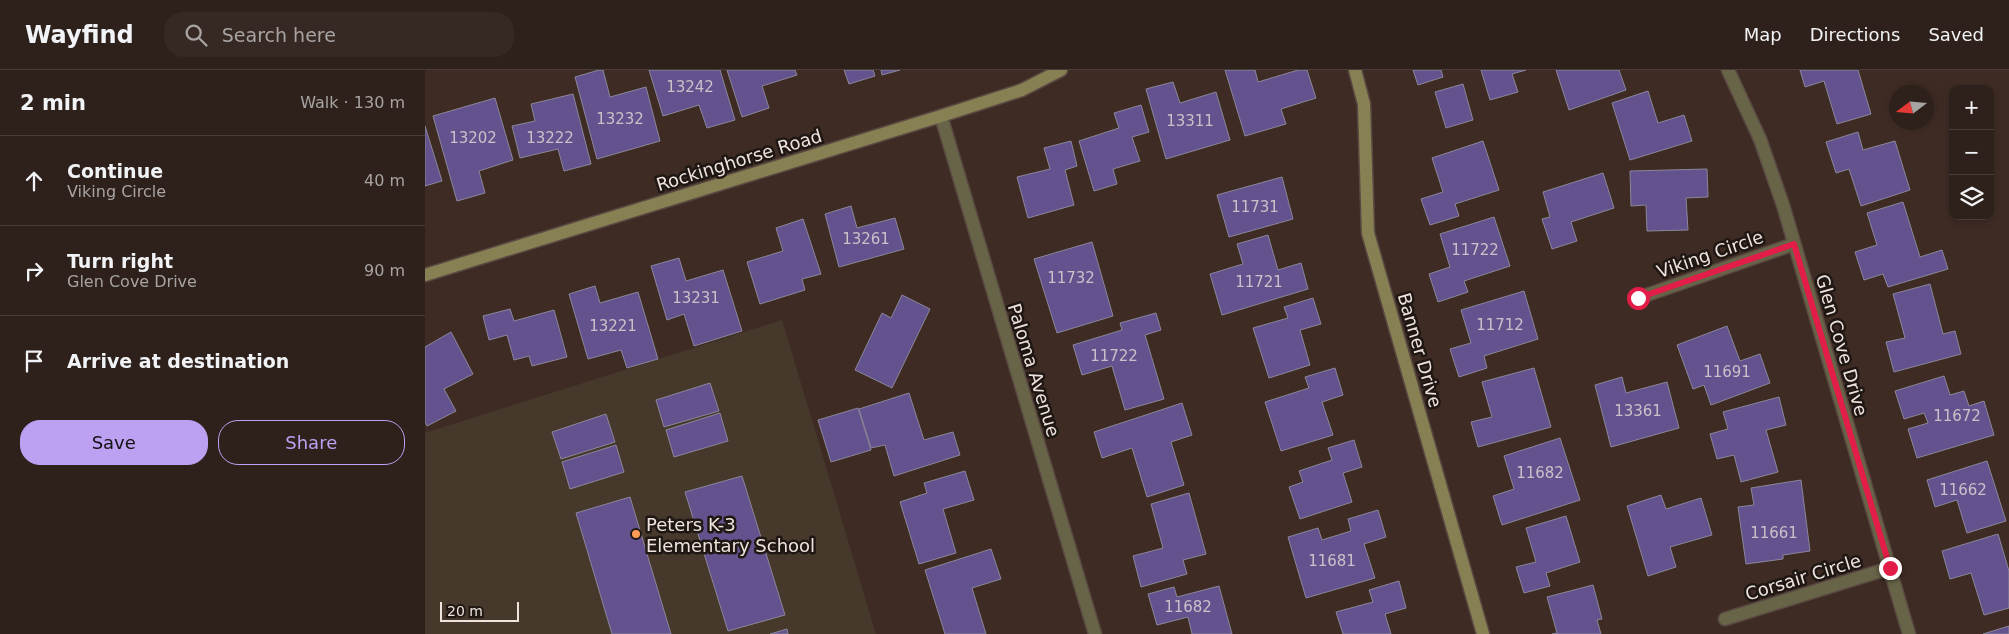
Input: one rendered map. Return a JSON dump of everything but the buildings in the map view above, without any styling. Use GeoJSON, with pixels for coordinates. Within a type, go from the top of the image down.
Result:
{"type":"FeatureCollection","features":[{"type":"Feature","properties":{"kind":"street","name":"Rockinghorse Road"},"geometry":{"type":"LineString","coordinates":[[425,275],[1022,90],[1061,70]]}},
{"type":"Feature","properties":{"kind":"street","name":"Banner Drive"},"geometry":{"type":"LineString","coordinates":[[1355,70],[1364,104],[1368,233],[1483,634]]}},
{"type":"Feature","properties":{"kind":"street","name":"Glen Cove Drive"},"geometry":{"type":"LineString","coordinates":[[1728,70],[1760,139],[1783,205],[1909,634]]}},
{"type":"Feature","properties":{"kind":"street","name":"Paloma Avenue"},"geometry":{"type":"LineString","coordinates":[[941,116],[1095,634]]}},
{"type":"Feature","properties":{"kind":"street","name":"Viking Circle"},"geometry":{"type":"LineString","coordinates":[[1638,298],[1794,244]]}},
{"type":"Feature","properties":{"kind":"street","name":"Corsair Circle"},"geometry":{"type":"LineString","coordinates":[[1725,619],[1890,568]]}},
{"type":"Feature","properties":{"kind":"shaded area","name":"Peters K-3 Elementary School"},"geometry":{"type":"Polygon","coordinates":[[[782,320],[876,634],[425,634],[425,433],[782,320]]]}},
{"type":"Feature","properties":{"kind":"place","name":"Peters K-3 Elementary School"},"geometry":{"type":"Point","coordinates":[636,534]}},
{"type":"Feature","properties":{"kind":"route"},"geometry":{"type":"LineString","coordinates":[[1638,298],[1794,244],[1890,568]]}}]}
